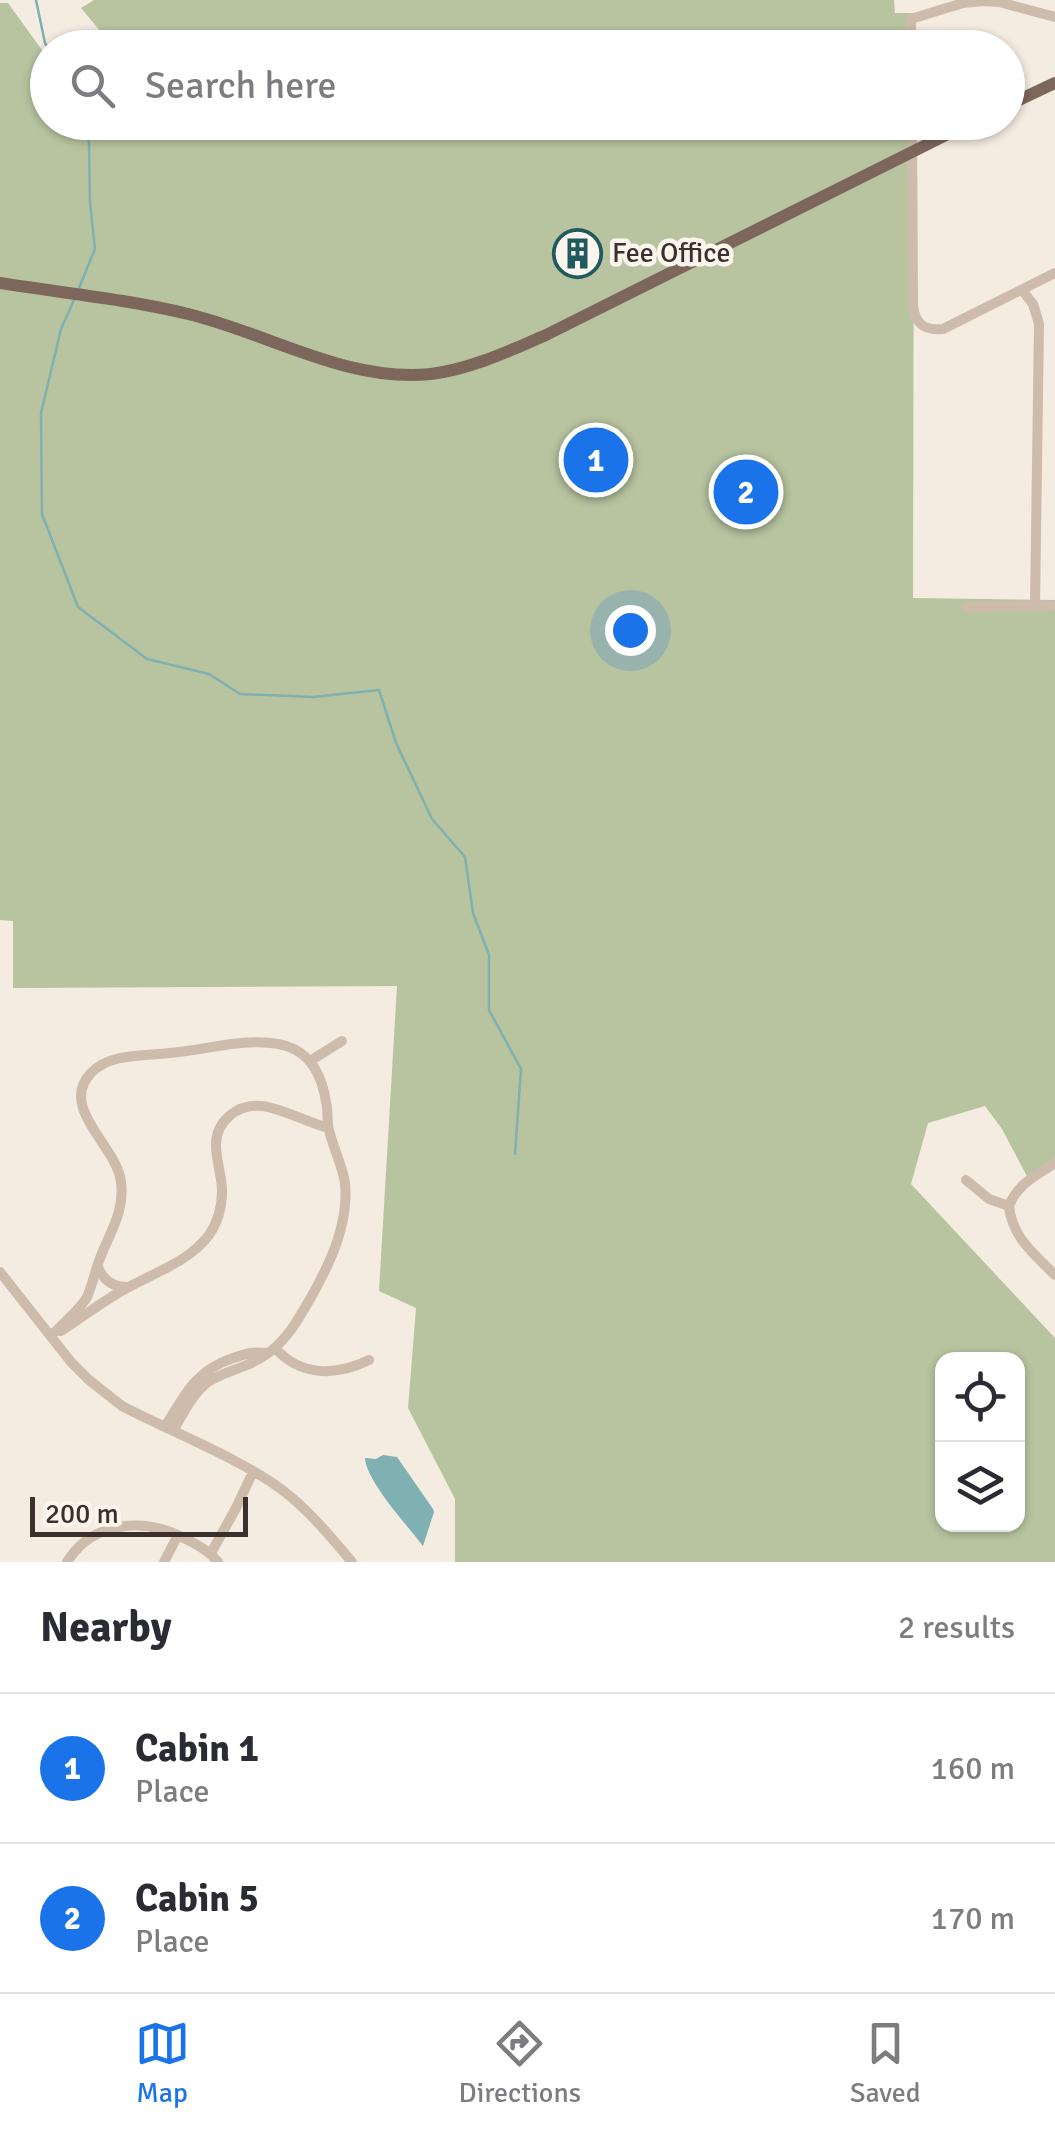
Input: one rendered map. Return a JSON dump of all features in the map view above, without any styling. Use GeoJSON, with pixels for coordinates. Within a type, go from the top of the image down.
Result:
{"type":"FeatureCollection","features":[{"type":"Feature","properties":{"kind":"main road"},"geometry":{"type":"LineString","coordinates":[[1025,97],[1055,82]]}},
{"type":"Feature","properties":{"kind":"main road"},"geometry":{"type":"LineString","coordinates":[[0,283],[206,320],[370,372],[435,373],[501,355],[546,335],[937,140]]}},
{"type":"Feature","properties":{"kind":"street"},"geometry":{"type":"LineString","coordinates":[[911,30],[911,19],[983,1],[1055,17]]}},
{"type":"Feature","properties":{"kind":"street"},"geometry":{"type":"LineString","coordinates":[[913,140],[914,305],[917,321],[923,327],[942,329],[1055,273]]}},
{"type":"Feature","properties":{"kind":"street"},"geometry":{"type":"LineString","coordinates":[[1022,290],[1033,304],[1039,324],[1035,606]]}},
{"type":"Feature","properties":{"kind":"street"},"geometry":{"type":"LineString","coordinates":[[966,607],[1055,606]]}},
{"type":"Feature","properties":{"kind":"street"},"geometry":{"type":"LineString","coordinates":[[51,1336],[86,1298],[118,1221],[122,1184],[114,1157],[83,1110],[81,1093],[92,1072],[126,1058],[260,1041],[285,1045],[310,1061],[324,1093],[328,1128],[345,1180],[342,1222],[334,1249],[295,1324],[258,1360],[208,1382],[169,1429]]}},
{"type":"Feature","properties":{"kind":"street"},"geometry":{"type":"LineString","coordinates":[[310,1061],[342,1041]]}},
{"type":"Feature","properties":{"kind":"street"},"geometry":{"type":"LineString","coordinates":[[51,1336],[128,1287],[185,1257],[204,1241],[220,1210],[222,1188],[215,1143],[230,1114],[241,1108],[262,1106],[328,1128]]}},
{"type":"Feature","properties":{"kind":"street"},"geometry":{"type":"LineString","coordinates":[[1055,1162],[1021,1186],[1009,1206],[1018,1236],[1055,1275]]}},
{"type":"Feature","properties":{"kind":"street"},"geometry":{"type":"LineString","coordinates":[[966,1180],[990,1199],[1009,1206]]}},
{"type":"Feature","properties":{"kind":"street"},"geometry":{"type":"LineString","coordinates":[[98,1267],[107,1282],[128,1287]]}},
{"type":"Feature","properties":{"kind":"street"},"geometry":{"type":"LineString","coordinates":[[0,1272],[71,1362],[108,1396],[282,1490],[305,1509],[352,1562]]}},
{"type":"Feature","properties":{"kind":"street"},"geometry":{"type":"LineString","coordinates":[[89,1290],[100,1291],[103,1302]]}},
{"type":"Feature","properties":{"kind":"street"},"geometry":{"type":"LineString","coordinates":[[270,1351],[315,1372],[341,1371],[369,1360]]}},
{"type":"Feature","properties":{"kind":"street"},"geometry":{"type":"LineString","coordinates":[[67,1562],[88,1540],[120,1526],[152,1526],[178,1535],[214,1557],[253,1472]]}},
{"type":"Feature","properties":{"kind":"street"},"geometry":{"type":"LineString","coordinates":[[164,1562],[178,1535]]}},
{"type":"Feature","properties":{"kind":"green space"},"geometry":{"type":"Polygon","coordinates":[[[94,0],[894,0],[895,13],[914,13],[914,30],[99,30],[81,8],[94,0]]]}},
{"type":"Feature","properties":{"kind":"green space"},"geometry":{"type":"Polygon","coordinates":[[[0,3],[8,3],[30,33],[30,140],[914,140],[913,598],[1055,600],[1055,1163],[1029,1180],[985,1106],[928,1123],[911,1184],[1055,1338],[1055,1562],[455,1562],[455,1499],[408,1408],[416,1308],[379,1291],[397,986],[13,988],[13,921],[0,920],[0,3]]]}},
{"type":"Feature","properties":{"kind":"water"},"geometry":{"type":"Polygon","coordinates":[[[397,1457],[433,1509],[423,1546],[367,1468],[365,1458],[397,1457]]]}},
{"type":"Feature","properties":{"kind":"waterway"},"geometry":{"type":"LineString","coordinates":[[36,0],[42,30]]}},
{"type":"Feature","properties":{"kind":"waterway"},"geometry":{"type":"LineString","coordinates":[[79,288],[95,249],[88,140]]}},
{"type":"Feature","properties":{"kind":"waterway"},"geometry":{"type":"LineString","coordinates":[[74,300],[61,329],[41,413],[42,514],[78,607],[147,659],[209,674],[240,694],[313,697],[379,690],[396,743],[432,819],[465,857],[473,913],[489,955],[489,1010],[521,1069],[515,1154]]}},
{"type":"Feature","properties":{"kind":"place","name":"Fee Office"},"geometry":{"type":"Point","coordinates":[577,253]}},
{"type":"Feature","properties":{"kind":"place","name":"Cabin 1"},"geometry":{"type":"Point","coordinates":[596,460]}},
{"type":"Feature","properties":{"kind":"place","name":"Cabin 5"},"geometry":{"type":"Point","coordinates":[746,492]}}]}
